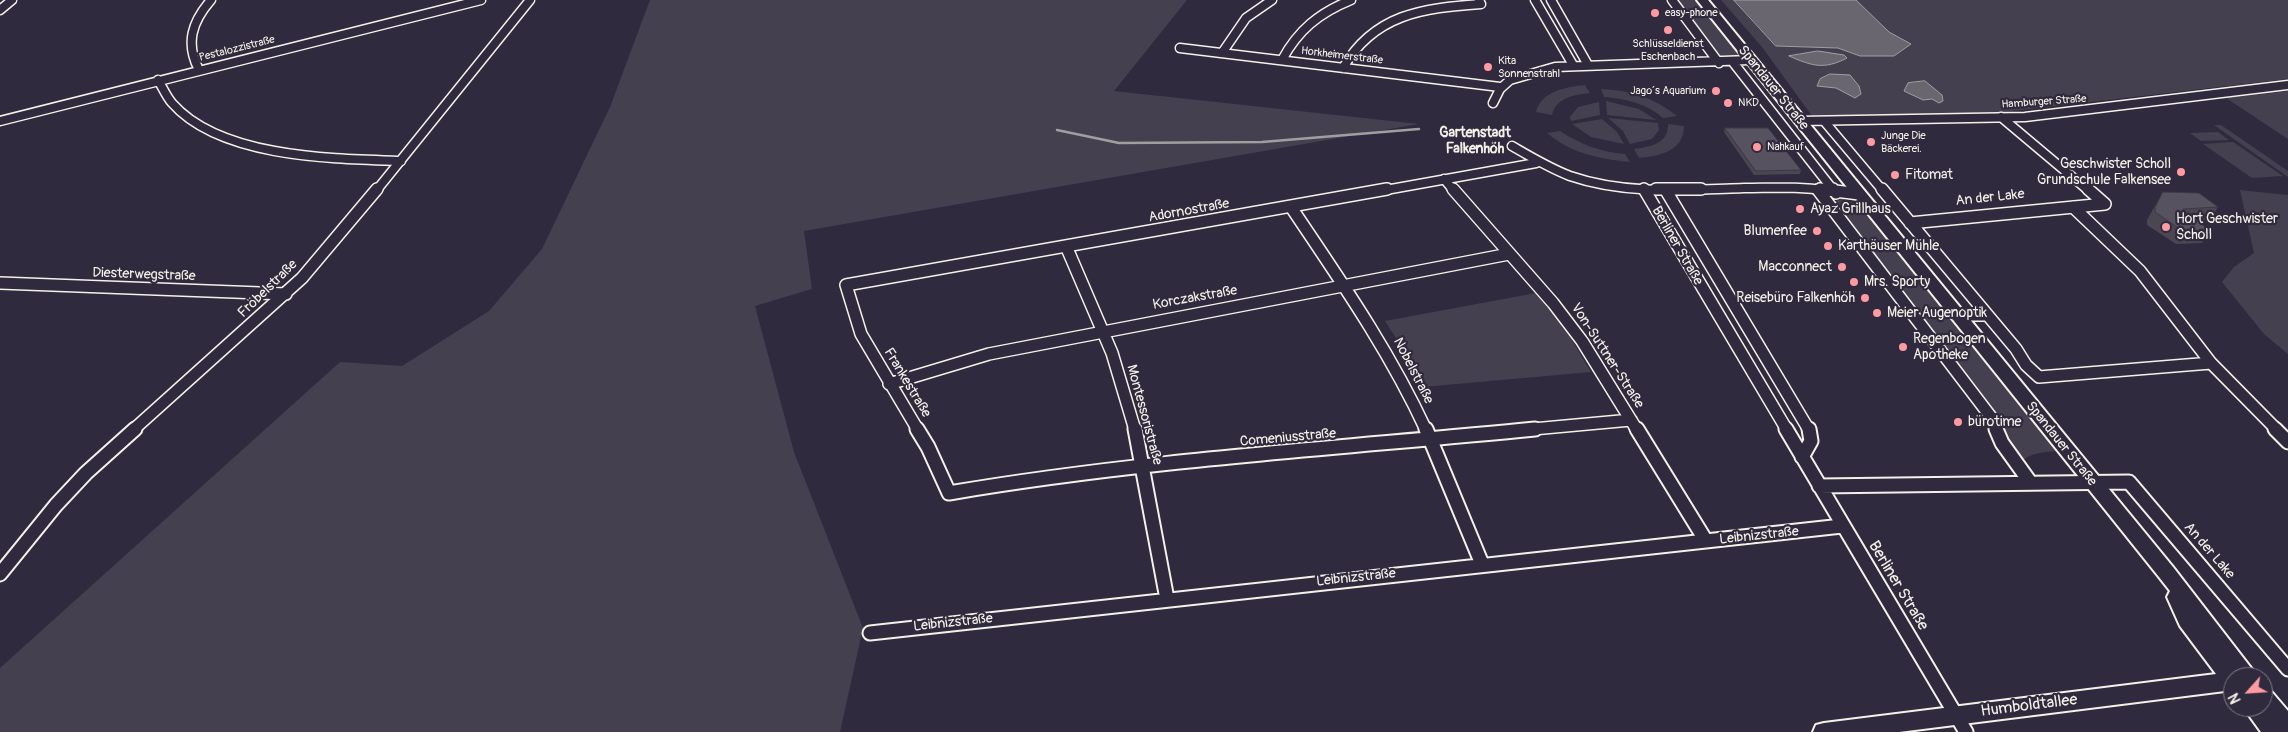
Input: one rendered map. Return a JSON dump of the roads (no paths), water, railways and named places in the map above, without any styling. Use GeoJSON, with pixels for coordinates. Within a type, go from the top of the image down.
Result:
{"type":"FeatureCollection","features":[{"type":"Feature","properties":{"kind":"main road","name":"Spandauer Straße"},"geometry":{"type":"LineString","coordinates":[[1702,0],[2166,572],[2240,667]]}},
{"type":"Feature","properties":{"kind":"main road","name":"Spandauer Straße"},"geometry":{"type":"LineString","coordinates":[[2166,572],[2187,620],[2223,668]]}},
{"type":"Feature","properties":{"kind":"main road"},"geometry":{"type":"LineString","coordinates":[[2273,708],[2288,727]]}},
{"type":"Feature","properties":{"kind":"main road"},"geometry":{"type":"LineString","coordinates":[[2262,717],[2274,732]]}},
{"type":"Feature","properties":{"kind":"street"},"geometry":{"type":"LineString","coordinates":[[0,10],[12,0]]}},
{"type":"Feature","properties":{"kind":"street"},"geometry":{"type":"LineString","coordinates":[[199,70],[192,58],[190,33],[194,22],[211,0]]}},
{"type":"Feature","properties":{"kind":"street","name":"Pestalozzistraße"},"geometry":{"type":"LineString","coordinates":[[0,121],[481,0]]}},
{"type":"Feature","properties":{"kind":"street","name":"Fröbelstraße"},"geometry":{"type":"LineString","coordinates":[[0,574],[56,505],[86,473],[302,278],[401,161],[530,0]]}},
{"type":"Feature","properties":{"kind":"street"},"geometry":{"type":"LineString","coordinates":[[1222,52],[1246,18],[1272,0]]}},
{"type":"Feature","properties":{"kind":"street"},"geometry":{"type":"LineString","coordinates":[[1282,60],[1300,30],[1327,11],[1351,0]]}},
{"type":"Feature","properties":{"kind":"street"},"geometry":{"type":"LineString","coordinates":[[1535,0],[1572,65]]}},
{"type":"Feature","properties":{"kind":"street"},"geometry":{"type":"LineString","coordinates":[[1551,0],[1588,65]]}},
{"type":"Feature","properties":{"kind":"street","name":"Spandauer Straße"},"geometry":{"type":"LineString","coordinates":[[1672,0],[1719,63]]}},
{"type":"Feature","properties":{"kind":"street"},"geometry":{"type":"LineString","coordinates":[[1343,68],[1357,42],[1369,32],[1390,20],[1433,8],[1480,2]]}},
{"type":"Feature","properties":{"kind":"street","name":"Horkheimerstraße"},"geometry":{"type":"LineString","coordinates":[[1180,48],[1500,87]]}},
{"type":"Feature","properties":{"kind":"street"},"geometry":{"type":"LineString","coordinates":[[1493,103],[1500,87],[1530,73],[1572,65],[1719,63],[1750,60]]}},
{"type":"Feature","properties":{"kind":"street","name":"Spandauer Straße"},"geometry":{"type":"LineString","coordinates":[[1732,61],[1836,193]]}},
{"type":"Feature","properties":{"kind":"street"},"geometry":{"type":"LineString","coordinates":[[158,80],[174,105],[204,127],[249,144],[310,157],[401,161]]}},
{"type":"Feature","properties":{"kind":"street","name":"Hamburger Straße"},"geometry":{"type":"LineString","coordinates":[[1800,121],[2001,117],[2089,110],[2288,85]]}},
{"type":"Feature","properties":{"kind":"street","name":"An der Lake"},"geometry":{"type":"LineString","coordinates":[[1910,223],[2105,204],[2001,117]]}},
{"type":"Feature","properties":{"kind":"street","name":"Spandauer Straße"},"geometry":{"type":"LineString","coordinates":[[1824,121],[2016,349],[2026,365],[2039,377]]}},
{"type":"Feature","properties":{"kind":"street","name":"Berliner Straße"},"geometry":{"type":"LineString","coordinates":[[1512,146],[1536,163],[1582,180],[1624,188],[1644,190],[1803,187],[1836,193],[1859,194]]}},
{"type":"Feature","properties":{"kind":"street","name":"Adornostraße"},"geometry":{"type":"LineString","coordinates":[[846,284],[1536,163]]}},
{"type":"Feature","properties":{"kind":"street","name":"Von-Suttner-Straße"},"geometry":{"type":"LineString","coordinates":[[1444,179],[1553,303],[1582,341],[1706,542]]}},
{"type":"Feature","properties":{"kind":"street","name":"Berliner Straße"},"geometry":{"type":"LineString","coordinates":[[1665,189],[1808,426],[1811,441],[1802,457]]}},
{"type":"Feature","properties":{"kind":"street","name":"Berliner Straße"},"geometry":{"type":"LineString","coordinates":[[1644,190],[1961,724]]}},
{"type":"Feature","properties":{"kind":"street"},"geometry":{"type":"LineString","coordinates":[[1818,190],[1992,417],[2002,443],[2030,482]]}},
{"type":"Feature","properties":{"kind":"street","name":"Nobelstraße"},"geometry":{"type":"LineString","coordinates":[[1290,206],[1388,354],[1430,441],[1482,564]]}},
{"type":"Feature","properties":{"kind":"street"},"geometry":{"type":"LineString","coordinates":[[2073,207],[2140,271],[2211,363],[2288,442]]}},
{"type":"Feature","properties":{"kind":"street","name":"Montessoristraße"},"geometry":{"type":"LineString","coordinates":[[1066,246],[1104,331],[1125,391],[1143,466],[1167,599]]}},
{"type":"Feature","properties":{"kind":"street","name":"Korczakstraße"},"geometry":{"type":"LineString","coordinates":[[889,384],[972,358],[1509,254]]}},
{"type":"Feature","properties":{"kind":"street","name":"Diesterwegstraße"},"geometry":{"type":"LineString","coordinates":[[0,283],[286,294]]}},
{"type":"Feature","properties":{"kind":"street","name":"Frankestraße"},"geometry":{"type":"LineString","coordinates":[[846,284],[861,334],[928,447],[949,493]]}},
{"type":"Feature","properties":{"kind":"street"},"geometry":{"type":"LineString","coordinates":[[1957,315],[1987,315]]}},
{"type":"Feature","properties":{"kind":"street"},"geometry":{"type":"LineString","coordinates":[[2039,377],[2211,363]]}},
{"type":"Feature","properties":{"kind":"street","name":"Comeniusstraße"},"geometry":{"type":"LineString","coordinates":[[949,493],[1030,480],[1143,466],[1430,441],[1631,420]]}},
{"type":"Feature","properties":{"kind":"street"},"geometry":{"type":"LineString","coordinates":[[1819,486],[2092,482]]}},
{"type":"Feature","properties":{"kind":"street","name":"An der Lake"},"geometry":{"type":"LineString","coordinates":[[2092,482],[2129,482],[2288,669]]}},
{"type":"Feature","properties":{"kind":"street","name":"Leibnizstraße"},"geometry":{"type":"LineString","coordinates":[[870,633],[1482,564],[1706,542],[1842,526]]}},
{"type":"Feature","properties":{"kind":"street","name":"Humboldtallee"},"geometry":{"type":"LineString","coordinates":[[1824,732],[1961,724],[2223,683]]}},
{"type":"Feature","properties":{"kind":"waterway"},"geometry":{"type":"LineString","coordinates":[[1057,130],[1119,143],[1262,142],[1419,129]]}},
{"type":"Feature","properties":{"kind":"place","name":"easy-phone"},"geometry":{"type":"Point","coordinates":[1655,13]}},
{"type":"Feature","properties":{"kind":"place","name":"Schlüsseldienst Eschenbach"},"geometry":{"type":"Point","coordinates":[1668,30]}},
{"type":"Feature","properties":{"kind":"place","name":"Kita Sonnenstrahl"},"geometry":{"type":"Point","coordinates":[1488,67]}},
{"type":"Feature","properties":{"kind":"place","name":"Jago´s Aquarium"},"geometry":{"type":"Point","coordinates":[1716,91]}},
{"type":"Feature","properties":{"kind":"place","name":"NKD"},"geometry":{"type":"Point","coordinates":[1728,103]}},
{"type":"Feature","properties":{"kind":"place","name":"Junge Die Bäckerei."},"geometry":{"type":"Point","coordinates":[1871,142]}},
{"type":"Feature","properties":{"kind":"place","name":"Nahkauf"},"geometry":{"type":"Point","coordinates":[1757,147]}},
{"type":"Feature","properties":{"kind":"place","name":"Geschwister Scholl Grundschule Falkensee"},"geometry":{"type":"Point","coordinates":[2181,172]}},
{"type":"Feature","properties":{"kind":"place","name":"Fitomat"},"geometry":{"type":"Point","coordinates":[1895,175]}},
{"type":"Feature","properties":{"kind":"place","name":"Ayaz Grillhaus"},"geometry":{"type":"Point","coordinates":[1800,209]}},
{"type":"Feature","properties":{"kind":"place","name":"Hort Geschwister Scholl"},"geometry":{"type":"Point","coordinates":[2166,227]}},
{"type":"Feature","properties":{"kind":"place","name":"Blumenfee"},"geometry":{"type":"Point","coordinates":[1817,231]}},
{"type":"Feature","properties":{"kind":"place","name":"Karthäuser Mühle"},"geometry":{"type":"Point","coordinates":[1828,246]}},
{"type":"Feature","properties":{"kind":"place","name":"Macconnect"},"geometry":{"type":"Point","coordinates":[1842,267]}},
{"type":"Feature","properties":{"kind":"place","name":"Mrs. Sporty"},"geometry":{"type":"Point","coordinates":[1854,282]}},
{"type":"Feature","properties":{"kind":"place","name":"Reisebüro Falkenhöh"},"geometry":{"type":"Point","coordinates":[1865,298]}},
{"type":"Feature","properties":{"kind":"place","name":"Meier Augenoptik"},"geometry":{"type":"Point","coordinates":[1877,313]}},
{"type":"Feature","properties":{"kind":"place","name":"Regenbogen Apotheke"},"geometry":{"type":"Point","coordinates":[1903,347]}},
{"type":"Feature","properties":{"kind":"place","name":"bürotime"},"geometry":{"type":"Point","coordinates":[1958,422]}},
{"type":"Feature","properties":{"kind":"district","name":"Gartenstadt Falkenhöh"},"geometry":{"type":"Point","coordinates":[1475,142]}}]}
